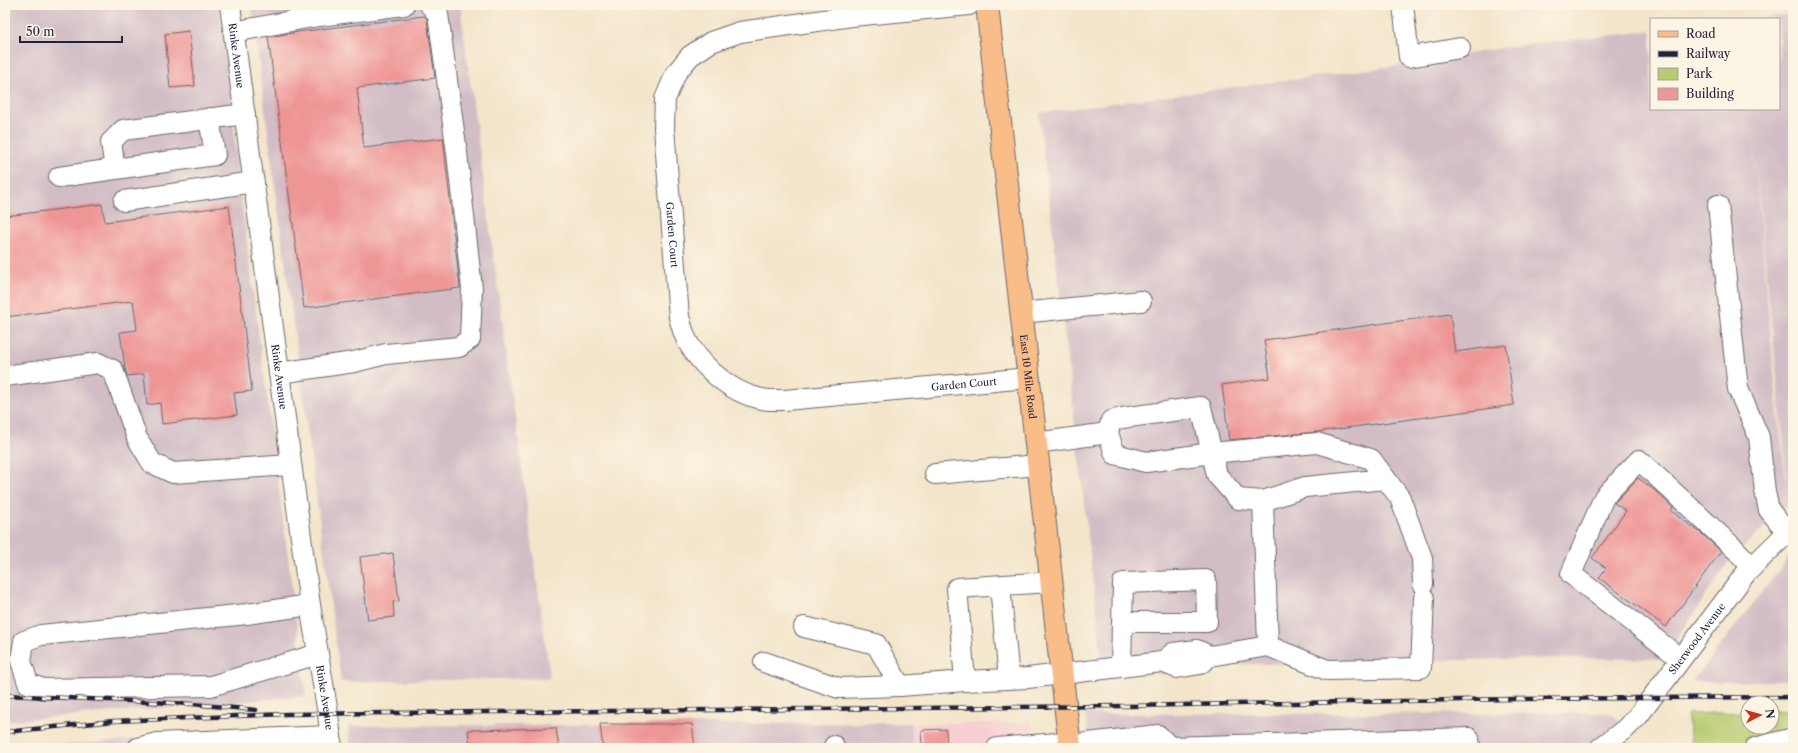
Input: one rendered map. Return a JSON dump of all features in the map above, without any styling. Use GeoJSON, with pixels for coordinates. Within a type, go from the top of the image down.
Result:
{"type":"FeatureCollection","features":[{"type":"Feature","properties":{"kind":"main road","name":"East 10 Mile Road"},"geometry":{"type":"LineString","coordinates":[[987,5],[1070,745]]}},
{"type":"Feature","properties":{"kind":"street","name":"Rinke Avenue"},"geometry":{"type":"LineString","coordinates":[[232,5],[234,32],[291,465],[310,606],[331,742]]}},
{"type":"Feature","properties":{"kind":"street"},"geometry":{"type":"LineString","coordinates":[[234,32],[312,17],[404,5]]}},
{"type":"Feature","properties":{"kind":"street"},"geometry":{"type":"LineString","coordinates":[[279,373],[354,362],[386,354],[459,347],[470,338],[472,289],[457,153],[438,14],[430,5]]}},
{"type":"Feature","properties":{"kind":"street","name":"Garden Court"},"geometry":{"type":"LineString","coordinates":[[969,5],[852,16],[740,32],[711,42],[690,56],[676,73],[665,99],[664,128],[679,317],[690,346],[713,374],[739,391],[763,400],[785,400],[1028,378]]}},
{"type":"Feature","properties":{"kind":"street"},"geometry":{"type":"LineString","coordinates":[[1403,5],[1409,57],[1460,48]]}},
{"type":"Feature","properties":{"kind":"street"},"geometry":{"type":"LineString","coordinates":[[115,169],[110,142],[123,130],[245,114]]}},
{"type":"Feature","properties":{"kind":"street"},"geometry":{"type":"LineString","coordinates":[[59,177],[215,155],[209,118]]}},
{"type":"Feature","properties":{"kind":"street"},"geometry":{"type":"LineString","coordinates":[[124,201],[254,182]]}},
{"type":"Feature","properties":{"kind":"street"},"geometry":{"type":"LineString","coordinates":[[1718,205],[1738,389],[1758,437],[1765,492],[1769,510],[1790,530]]}},
{"type":"Feature","properties":{"kind":"street"},"geometry":{"type":"LineString","coordinates":[[1021,313],[1141,301]]}},
{"type":"Feature","properties":{"kind":"street"},"geometry":{"type":"LineString","coordinates":[[5,376],[98,363],[114,370],[137,438],[152,463],[173,473],[291,465]]}},
{"type":"Feature","properties":{"kind":"street"},"geometry":{"type":"LineString","coordinates":[[764,662],[839,688],[900,686],[1062,674],[1162,662],[1173,653],[1178,652],[1197,650],[1210,656],[1268,646],[1327,670],[1421,668],[1424,591],[1422,558],[1400,498],[1386,479],[1371,460],[1317,443],[1212,453],[1146,462],[1115,454],[1108,433],[1111,421],[1122,418],[1201,408],[1212,453],[1217,475],[1238,499],[1262,501],[1305,486],[1386,479]]}},
{"type":"Feature","properties":{"kind":"street"},"geometry":{"type":"LineString","coordinates":[[1036,443],[1108,433]]}},
{"type":"Feature","properties":{"kind":"street"},"geometry":{"type":"LineString","coordinates":[[1681,659],[1571,574],[1604,497],[1639,460],[1736,550],[1752,567]]}},
{"type":"Feature","properties":{"kind":"street"},"geometry":{"type":"LineString","coordinates":[[935,474],[1038,465]]}},
{"type":"Feature","properties":{"kind":"street"},"geometry":{"type":"LineString","coordinates":[[1262,501],[1268,646]]}},
{"type":"Feature","properties":{"kind":"street","name":"Sherwood Avenue"},"geometry":{"type":"LineString","coordinates":[[1615,745],[1752,567],[1790,530]]}},
{"type":"Feature","properties":{"kind":"street"},"geometry":{"type":"LineString","coordinates":[[965,681],[957,588],[1052,582]]}},
{"type":"Feature","properties":{"kind":"street"},"geometry":{"type":"LineString","coordinates":[[1000,586],[1010,679]]}},
{"type":"Feature","properties":{"kind":"street"},"geometry":{"type":"LineString","coordinates":[[310,606],[247,614],[41,635],[24,641],[21,661],[28,683],[43,689],[211,686],[318,654]]}},
{"type":"Feature","properties":{"kind":"street"},"geometry":{"type":"LineString","coordinates":[[1121,667],[1122,622]]}},
{"type":"Feature","properties":{"kind":"street"},"geometry":{"type":"LineString","coordinates":[[804,627],[876,644],[900,686]]}},
{"type":"Feature","properties":{"kind":"street"},"geometry":{"type":"LineString","coordinates":[[997,748],[1070,745],[1158,735],[1170,747],[1373,744],[1469,738],[1470,748]]}},
{"type":"Feature","properties":{"kind":"street"},"geometry":{"type":"LineString","coordinates":[[1755,748],[1793,738]]}},
{"type":"Feature","properties":{"kind":"street"},"geometry":{"type":"LineString","coordinates":[[138,748],[157,743],[253,744],[331,742]]}},
{"type":"Feature","properties":{"kind":"shaded area"},"geometry":{"type":"Polygon","coordinates":[[[5,5],[219,5],[231,95],[238,175],[306,696],[5,721],[5,5]]]}},
{"type":"Feature","properties":{"kind":"shaded area"},"geometry":{"type":"Polygon","coordinates":[[[251,5],[460,5],[550,678],[341,682],[251,5]]]}},
{"type":"Feature","properties":{"kind":"shaded area"},"geometry":{"type":"Polygon","coordinates":[[[1793,14],[1793,499],[1730,560],[1663,659],[1569,658],[1103,667],[1039,113],[1417,63],[1507,47],[1650,31],[1650,110],[1780,110],[1780,18],[1763,18],[1793,14]],[[1751,119],[1777,406],[1787,477],[1751,119]]]}},
{"type":"Feature","properties":{"kind":"shaded area"},"geometry":{"type":"Polygon","coordinates":[[[1793,554],[1793,681],[1692,682],[1791,555],[1793,554]]]}},
{"type":"Feature","properties":{"kind":"shaded area"},"geometry":{"type":"Polygon","coordinates":[[[1611,713],[1621,722],[1592,741],[1568,748],[1089,748],[1085,714],[1611,713]]]}},
{"type":"Feature","properties":{"kind":"shaded area"},"geometry":{"type":"Polygon","coordinates":[[[911,723],[1032,723],[1034,748],[913,748],[911,723]]]}},
{"type":"Feature","properties":{"kind":"shaded area"},"geometry":{"type":"Polygon","coordinates":[[[911,723],[913,748],[351,748],[348,726],[911,723]]]}},
{"type":"Feature","properties":{"kind":"shaded area"},"geometry":{"type":"Polygon","coordinates":[[[188,736],[312,736],[314,748],[20,748],[188,736]]]}},
{"type":"Feature","properties":{"kind":"green space"},"geometry":{"type":"Polygon","coordinates":[[[1780,711],[1793,711],[1793,748],[1692,748],[1687,714],[1740,712],[1740,735],[1780,735],[1780,711]]]}},
{"type":"Feature","properties":{"kind":"building"},"geometry":{"type":"Polygon","coordinates":[[[424,16],[427,19],[435,78],[357,88],[364,148],[443,138],[460,288],[304,308],[268,37],[424,16]]]}},
{"type":"Feature","properties":{"kind":"building"},"geometry":{"type":"Polygon","coordinates":[[[189,31],[195,86],[170,88],[165,34],[189,31]]]}},
{"type":"Feature","properties":{"kind":"building"},"geometry":{"type":"Polygon","coordinates":[[[102,204],[105,222],[229,206],[252,391],[234,393],[237,415],[162,424],[160,403],[147,405],[144,374],[127,376],[125,368],[120,332],[137,330],[133,301],[5,317],[5,216],[102,204]]]}},
{"type":"Feature","properties":{"kind":"building"},"geometry":{"type":"Polygon","coordinates":[[[1450,314],[1455,352],[1506,345],[1514,405],[1317,432],[1229,440],[1222,385],[1270,378],[1264,340],[1450,314]]]}},
{"type":"Feature","properties":{"kind":"building"},"geometry":{"type":"Polygon","coordinates":[[[1638,478],[1653,489],[1673,508],[1671,511],[1702,534],[1721,551],[1666,627],[1599,578],[1606,568],[1592,558],[1626,511],[1614,503],[1638,478]]]}},
{"type":"Feature","properties":{"kind":"building"},"geometry":{"type":"Polygon","coordinates":[[[393,553],[399,601],[393,602],[394,617],[368,620],[360,557],[393,553]]]}},
{"type":"Feature","properties":{"kind":"building"},"geometry":{"type":"Polygon","coordinates":[[[600,724],[692,724],[695,748],[603,748],[600,724]]]}},
{"type":"Feature","properties":{"kind":"building"},"geometry":{"type":"Polygon","coordinates":[[[556,728],[559,748],[470,748],[468,730],[556,728]]]}},
{"type":"Feature","properties":{"kind":"building"},"geometry":{"type":"Polygon","coordinates":[[[946,729],[947,748],[922,748],[921,730],[946,729]]]}},
{"type":"Feature","properties":{"kind":"railway"},"geometry":{"type":"LineString","coordinates":[[5,695],[192,704],[256,710]]}},
{"type":"Feature","properties":{"kind":"railway"},"geometry":{"type":"LineString","coordinates":[[5,732],[114,721],[287,714],[1127,706],[1515,699],[1793,697]]}}]}
